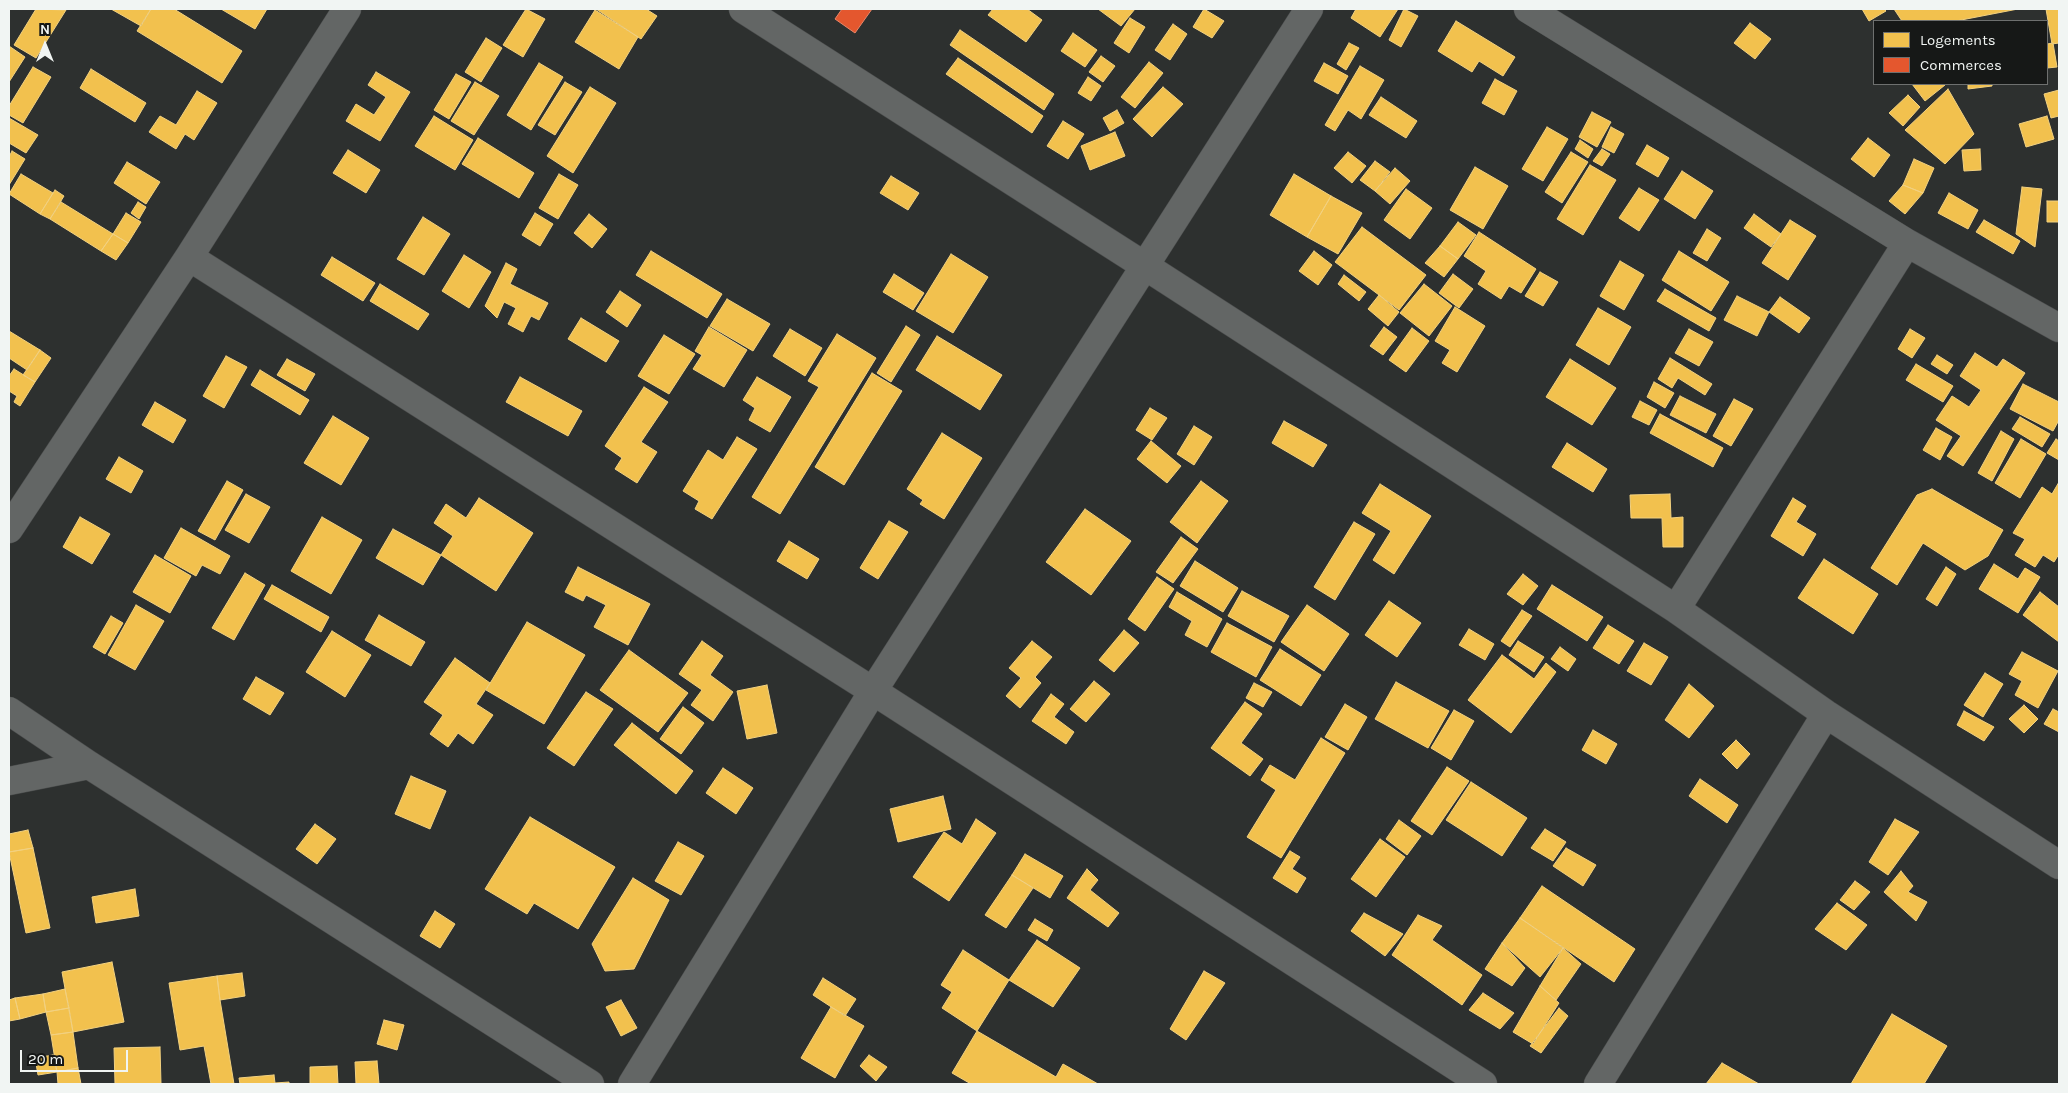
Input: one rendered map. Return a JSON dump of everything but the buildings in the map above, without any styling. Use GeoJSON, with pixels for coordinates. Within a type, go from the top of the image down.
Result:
{"type":"FeatureCollection","features":[{"type":"Feature","properties":{"kind":"street"},"geometry":{"type":"LineString","coordinates":[[9,529],[189,257],[347,9]]}},
{"type":"Feature","properties":{"kind":"street"},"geometry":{"type":"LineString","coordinates":[[743,9],[1676,609],[1826,714],[2059,865]]}},
{"type":"Feature","properties":{"kind":"street"},"geometry":{"type":"LineString","coordinates":[[632,1084],[873,691],[1309,9]]}},
{"type":"Feature","properties":{"kind":"street"},"geometry":{"type":"LineString","coordinates":[[1528,9],[1907,242],[2059,328]]}},
{"type":"Feature","properties":{"kind":"street"},"geometry":{"type":"LineString","coordinates":[[1676,609],[1907,242]]}},
{"type":"Feature","properties":{"kind":"street"},"geometry":{"type":"LineString","coordinates":[[189,257],[873,691],[1483,1084]]}},
{"type":"Feature","properties":{"kind":"street"},"geometry":{"type":"LineString","coordinates":[[9,711],[590,1084]]}},
{"type":"Feature","properties":{"kind":"street"},"geometry":{"type":"LineString","coordinates":[[1598,1084],[1826,714]]}},
{"type":"Feature","properties":{"kind":"street"},"geometry":{"type":"LineString","coordinates":[[9,781],[89,764]]}}]}
